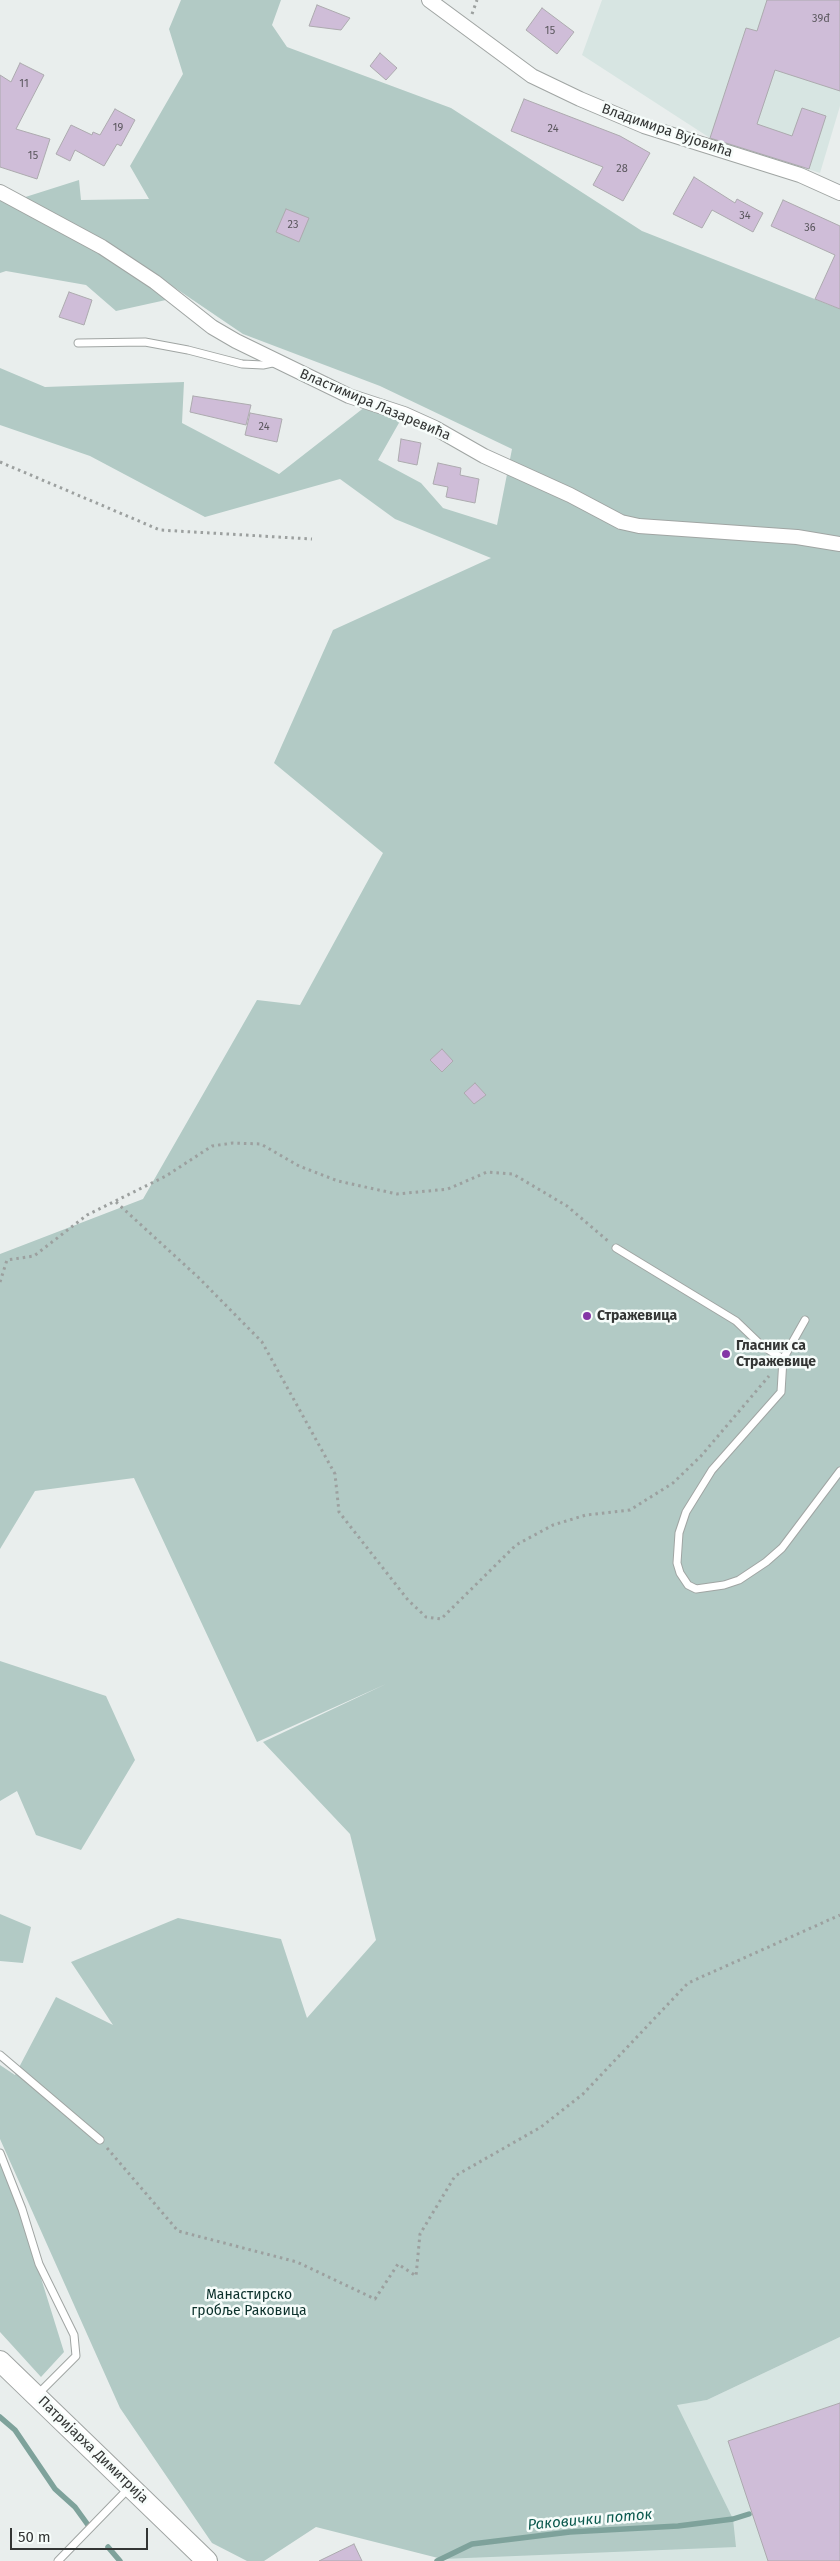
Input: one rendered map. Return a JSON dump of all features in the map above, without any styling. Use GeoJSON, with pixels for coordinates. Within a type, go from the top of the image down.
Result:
{"type":"FeatureCollection","features":[{"type":"Feature","properties":{"kind":"main road","name":"Патријарха Димитрија"},"geometry":{"type":"LineString","coordinates":[[0,2361],[207,2561]]}},
{"type":"Feature","properties":{"kind":"street","name":"Владимира Вујовића"},"geometry":{"type":"LineString","coordinates":[[429,0],[532,76],[580,99],[628,120],[800,175],[840,193]]}},
{"type":"Feature","properties":{"kind":"street","name":"Властимира Лазаревића"},"geometry":{"type":"LineString","coordinates":[[0,192],[83,235],[155,282],[212,327],[277,362],[349,396],[404,414],[435,428],[484,456],[570,495],[621,522],[639,526],[797,537],[840,544]]}},
{"type":"Feature","properties":{"kind":"lane"},"geometry":{"type":"LineString","coordinates":[[78,343],[145,342],[188,350],[242,364],[263,365],[277,362]]}},
{"type":"Feature","properties":{"kind":"lane"},"geometry":{"type":"LineString","coordinates":[[616,1248],[736,1321],[761,1345],[784,1359]]}},
{"type":"Feature","properties":{"kind":"lane"},"geometry":{"type":"LineString","coordinates":[[805,1320],[784,1359],[781,1392],[712,1470],[686,1512],[679,1533],[677,1552],[679,1568],[684,1580],[696,1589],[724,1586],[739,1580],[766,1562],[782,1548],[840,1471]]}},
{"type":"Feature","properties":{"kind":"lane"},"geometry":{"type":"LineString","coordinates":[[0,2055],[100,2140]]}},
{"type":"Feature","properties":{"kind":"lane"},"geometry":{"type":"LineString","coordinates":[[0,2153],[22,2209],[40,2264],[74,2335],[76,2356],[36,2396]]}},
{"type":"Feature","properties":{"kind":"lane"},"geometry":{"type":"LineString","coordinates":[[58,2561],[130,2487]]}},
{"type":"Feature","properties":{"kind":"path"},"geometry":{"type":"LineString","coordinates":[[0,462],[160,530],[312,538]]}},
{"type":"Feature","properties":{"kind":"path"},"geometry":{"type":"LineString","coordinates":[[0,1282],[7,1260],[34,1256],[87,1215],[166,1176],[212,1146],[233,1143],[261,1144],[299,1166],[330,1178],[397,1194],[448,1189],[487,1172],[513,1174],[567,1206],[616,1248]]}},
{"type":"Feature","properties":{"kind":"path"},"geometry":{"type":"LineString","coordinates":[[116,1202],[200,1278],[262,1342],[335,1474],[339,1512],[408,1600],[426,1617],[441,1619],[516,1546],[554,1526],[586,1515],[630,1510],[673,1483],[701,1456],[784,1359]]}},
{"type":"Feature","properties":{"kind":"path"},"geometry":{"type":"LineString","coordinates":[[100,2140],[178,2231],[297,2262],[375,2299],[398,2264],[416,2276],[420,2234],[455,2176],[541,2127],[583,2094],[688,1983],[840,1915]]}},
{"type":"Feature","properties":{"kind":"shaded area"},"geometry":{"type":"Polygon","coordinates":[[[602,0],[840,0],[840,106],[820,173],[710,138],[582,55],[602,0]]]}},
{"type":"Feature","properties":{"kind":"shaded area"},"geometry":{"type":"Polygon","coordinates":[[[840,2337],[840,2561],[437,2561],[677,2404],[707,2400],[840,2337]]]}},
{"type":"Feature","properties":{"kind":"green space","name":"Манастирско гробље Раковица"},"geometry":{"type":"Polygon","coordinates":[[[181,0],[281,0],[272,25],[287,47],[451,108],[642,231],[840,309],[840,2337],[707,2400],[677,2405],[733,2519],[736,2547],[442,2559],[316,2527],[264,2561],[247,2561],[212,2543],[120,2408],[0,2139],[0,2065],[15,2075],[56,1997],[113,2025],[71,1962],[178,1918],[281,1939],[307,2018],[376,1940],[350,1834],[263,1742],[386,1684],[257,1742],[134,1478],[35,1491],[0,1549],[0,1254],[143,1199],[257,1000],[300,1005],[383,853],[274,763],[333,630],[491,558],[395,519],[340,479],[205,517],[90,456],[0,425],[0,368],[45,387],[184,382],[182,423],[279,474],[370,403],[404,414],[378,460],[421,483],[443,508],[497,525],[512,449],[380,386],[243,334],[128,256],[16,200],[79,180],[81,200],[149,199],[130,166],[183,74],[169,29],[181,0]]]}},
{"type":"Feature","properties":{"kind":"green space"},"geometry":{"type":"Polygon","coordinates":[[[0,192],[175,298],[116,311],[86,285],[6,271],[0,273],[0,192]]]}},
{"type":"Feature","properties":{"kind":"green space"},"geometry":{"type":"Polygon","coordinates":[[[0,1661],[106,1696],[135,1760],[81,1850],[36,1835],[17,1791],[0,1801],[0,1661]]]}},
{"type":"Feature","properties":{"kind":"green space"},"geometry":{"type":"Polygon","coordinates":[[[0,1914],[31,1927],[23,1963],[0,1961],[0,1914]]]}},
{"type":"Feature","properties":{"kind":"green space"},"geometry":{"type":"Polygon","coordinates":[[[0,2161],[8,2172],[64,2352],[41,2377],[0,2332],[0,2161]]]}},
{"type":"Feature","properties":{"kind":"building"},"geometry":{"type":"Polygon","coordinates":[[[767,0],[840,0],[840,91],[775,70],[757,124],[792,136],[802,108],[826,116],[809,169],[710,138],[746,28],[757,31],[767,0]]]}},
{"type":"Feature","properties":{"kind":"building"},"geometry":{"type":"Polygon","coordinates":[[[317,5],[350,18],[341,30],[309,26],[317,5]]]}},
{"type":"Feature","properties":{"kind":"building"},"geometry":{"type":"Polygon","coordinates":[[[542,8],[574,32],[557,54],[526,30],[542,8]]]}},
{"type":"Feature","properties":{"kind":"building"},"geometry":{"type":"Polygon","coordinates":[[[380,53],[397,68],[386,80],[370,66],[380,53]]]}},
{"type":"Feature","properties":{"kind":"building"},"geometry":{"type":"Polygon","coordinates":[[[20,63],[44,75],[16,129],[50,139],[37,179],[0,167],[0,75],[11,82],[20,63]]]}},
{"type":"Feature","properties":{"kind":"building"},"geometry":{"type":"Polygon","coordinates":[[[524,99],[620,136],[650,153],[623,201],[593,185],[603,167],[511,131],[524,99]]]}},
{"type":"Feature","properties":{"kind":"building"},"geometry":{"type":"Polygon","coordinates":[[[115,109],[135,120],[121,146],[117,144],[104,166],[75,150],[70,161],[56,154],[71,125],[92,135],[93,132],[100,135],[115,109]]]}},
{"type":"Feature","properties":{"kind":"building"},"geometry":{"type":"Polygon","coordinates":[[[694,177],[735,203],[737,199],[763,213],[753,232],[712,210],[702,228],[673,214],[694,177]]]}},
{"type":"Feature","properties":{"kind":"building"},"geometry":{"type":"Polygon","coordinates":[[[783,200],[840,226],[840,309],[815,299],[835,255],[771,226],[783,200]]]}},
{"type":"Feature","properties":{"kind":"building"},"geometry":{"type":"Polygon","coordinates":[[[286,209],[309,218],[299,242],[276,232],[286,209]]]}},
{"type":"Feature","properties":{"kind":"building"},"geometry":{"type":"Polygon","coordinates":[[[69,292],[92,300],[84,325],[59,317],[69,292]]]}},
{"type":"Feature","properties":{"kind":"building"},"geometry":{"type":"Polygon","coordinates":[[[193,396],[251,405],[246,425],[190,412],[193,396]]]}},
{"type":"Feature","properties":{"kind":"building"},"geometry":{"type":"Polygon","coordinates":[[[250,413],[282,419],[277,442],[245,435],[250,413]]]}},
{"type":"Feature","properties":{"kind":"building"},"geometry":{"type":"Polygon","coordinates":[[[401,439],[421,443],[417,465],[398,461],[401,439]]]}},
{"type":"Feature","properties":{"kind":"building"},"geometry":{"type":"Polygon","coordinates":[[[438,463],[461,468],[460,475],[479,479],[475,503],[446,497],[448,487],[433,484],[438,463]]]}},
{"type":"Feature","properties":{"kind":"building"},"geometry":{"type":"Polygon","coordinates":[[[442,1049],[453,1061],[442,1072],[430,1060],[442,1049]]]}},
{"type":"Feature","properties":{"kind":"building"},"geometry":{"type":"Polygon","coordinates":[[[475,1083],[486,1095],[474,1104],[464,1093],[475,1083]]]}},
{"type":"Feature","properties":{"kind":"building"},"geometry":{"type":"Polygon","coordinates":[[[840,2403],[840,2561],[768,2561],[728,2441],[840,2403]]]}},
{"type":"Feature","properties":{"kind":"building"},"geometry":{"type":"Polygon","coordinates":[[[354,2544],[362,2561],[319,2561],[354,2544]]]}},
{"type":"Feature","properties":{"kind":"waterway","name":"Раковички поток"},"geometry":{"type":"LineString","coordinates":[[0,2417],[15,2430],[55,2489],[75,2507],[88,2525]]}},
{"type":"Feature","properties":{"kind":"waterway","name":"Раковички поток"},"geometry":{"type":"LineString","coordinates":[[437,2561],[472,2544],[570,2532],[678,2526],[733,2519],[749,2514]]}},
{"type":"Feature","properties":{"kind":"waterway","name":"Раковички поток"},"geometry":{"type":"LineString","coordinates":[[108,2547],[120,2561]]}},
{"type":"Feature","properties":{"kind":"place","name":"Стражевица"},"geometry":{"type":"Point","coordinates":[587,1316]}},
{"type":"Feature","properties":{"kind":"place","name":"Гласник са Стражевице"},"geometry":{"type":"Point","coordinates":[726,1354]}}]}
